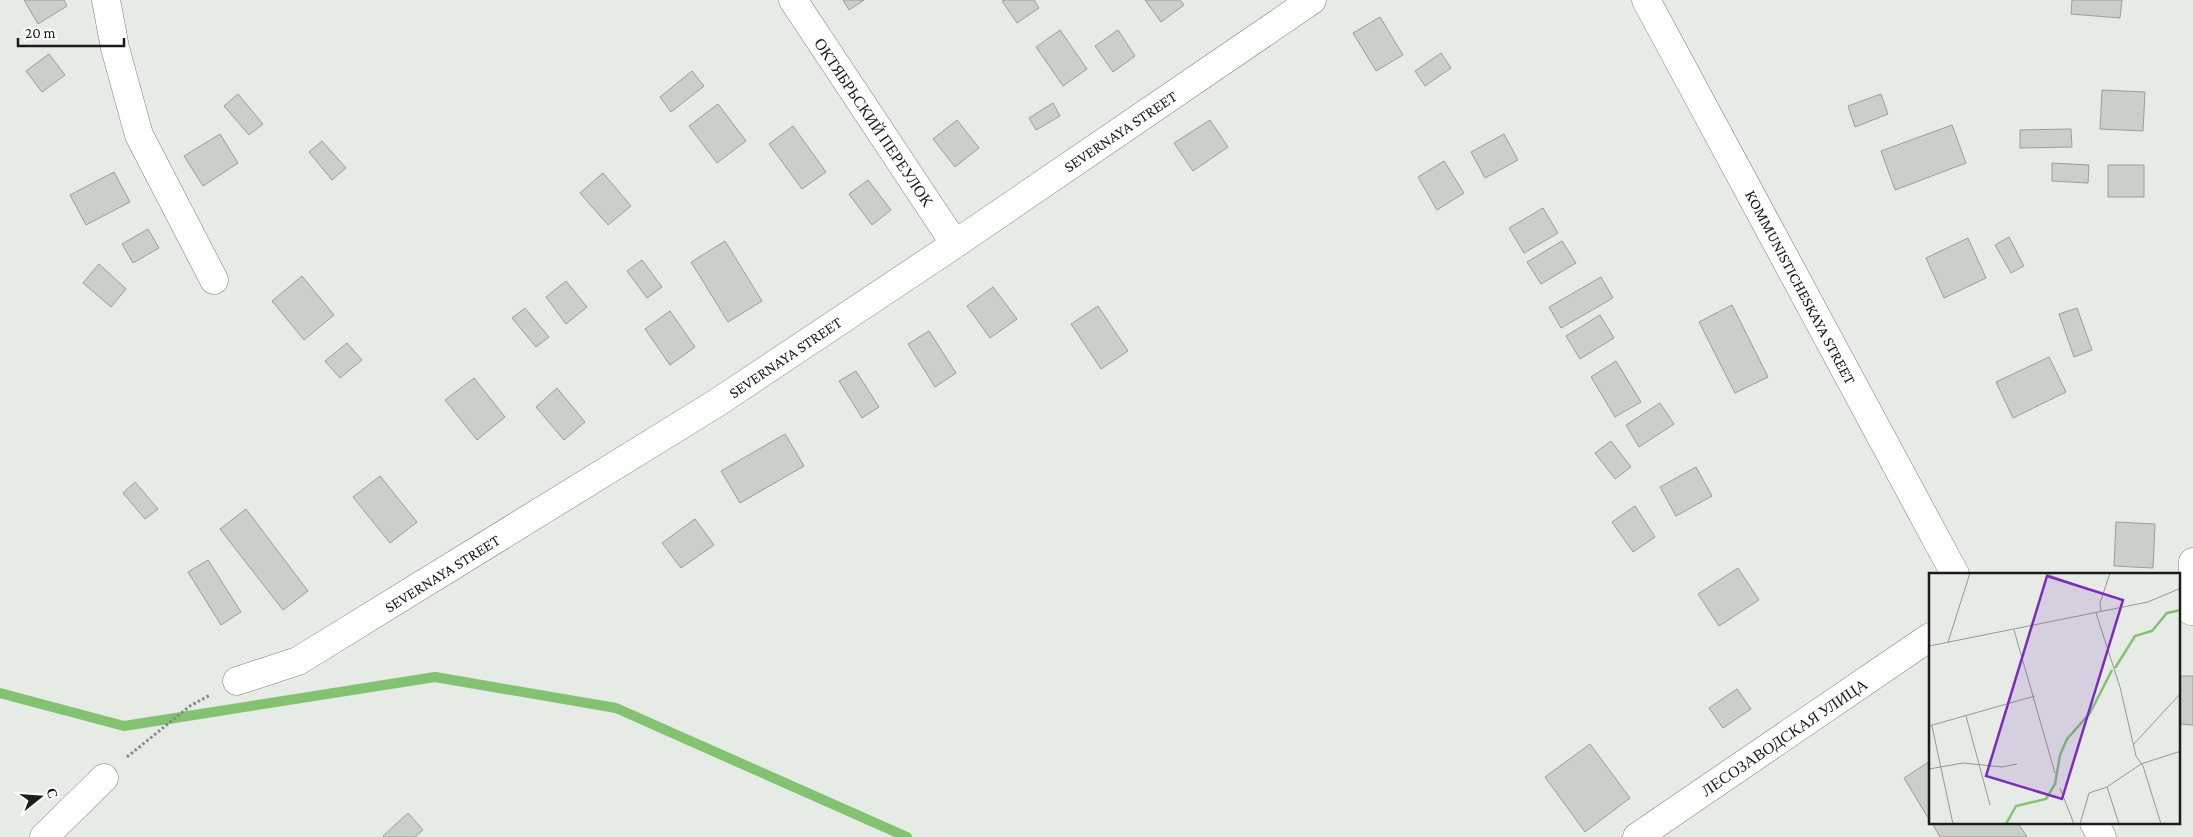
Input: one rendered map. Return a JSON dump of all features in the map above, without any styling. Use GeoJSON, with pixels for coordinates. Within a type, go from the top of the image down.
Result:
{"type":"FeatureCollection","features":[{"type":"Feature","properties":{"kind":"street"},"geometry":{"type":"LineString","coordinates":[[106,0],[115,48],[139,135],[214,280]]}},
{"type":"Feature","properties":{"kind":"street","name":"ОКТЯБРЬСКИЙ ПЕРЕУЛОК"},"geometry":{"type":"LineString","coordinates":[[793,0],[955,244]]}},
{"type":"Feature","properties":{"kind":"street","name":"SEVERNAYA STREET"},"geometry":{"type":"LineString","coordinates":[[237,681],[298,661],[715,404],[955,244],[1312,0]]}},
{"type":"Feature","properties":{"kind":"street","name":"KOMMUNISTICHESKAYA STREET"},"geometry":{"type":"LineString","coordinates":[[1646,0],[1954,573]]}},
{"type":"Feature","properties":{"kind":"street"},"geometry":{"type":"LineString","coordinates":[[2188,611],[2193,562]]}},
{"type":"Feature","properties":{"kind":"street","name":"ЛЕСОЗАВОДСКАЯ УЛИЦА"},"geometry":{"type":"LineString","coordinates":[[1637,837],[1929,639]]}},
{"type":"Feature","properties":{"kind":"street"},"geometry":{"type":"LineString","coordinates":[[44,837],[104,778]]}},
{"type":"Feature","properties":{"kind":"street"},"geometry":{"type":"LineString","coordinates":[[2095,824],[2102,837]]}},
{"type":"Feature","properties":{"kind":"path"},"geometry":{"type":"LineString","coordinates":[[134,751],[190,706]]}},
{"type":"Feature","properties":{"kind":"building"},"geometry":{"type":"Polygon","coordinates":[[[24,0],[64,0],[67,6],[38,24],[24,0]]]}},
{"type":"Feature","properties":{"kind":"building"},"geometry":{"type":"Polygon","coordinates":[[[843,0],[864,0],[849,10],[843,0]]]}},
{"type":"Feature","properties":{"kind":"building"},"geometry":{"type":"Polygon","coordinates":[[[1034,0],[1039,8],[1017,23],[1002,1],[1034,0]]]}},
{"type":"Feature","properties":{"kind":"building"},"geometry":{"type":"Polygon","coordinates":[[[1145,0],[1180,0],[1184,5],[1161,22],[1145,0]]]}},
{"type":"Feature","properties":{"kind":"building"},"geometry":{"type":"Polygon","coordinates":[[[2072,0],[2122,0],[2120,18],[2071,14],[2072,0]]]}},
{"type":"Feature","properties":{"kind":"building"},"geometry":{"type":"Polygon","coordinates":[[[1380,17],[1403,55],[1376,71],[1353,33],[1380,17]]]}},
{"type":"Feature","properties":{"kind":"building"},"geometry":{"type":"Polygon","coordinates":[[[1060,30],[1087,69],[1063,86],[1036,47],[1060,30]]]}},
{"type":"Feature","properties":{"kind":"building"},"geometry":{"type":"Polygon","coordinates":[[[1118,30],[1135,56],[1113,72],[1095,46],[1118,30]]]}},
{"type":"Feature","properties":{"kind":"building"},"geometry":{"type":"Polygon","coordinates":[[[1441,53],[1451,68],[1425,86],[1415,71],[1441,53]]]}},
{"type":"Feature","properties":{"kind":"building"},"geometry":{"type":"Polygon","coordinates":[[[49,54],[65,75],[42,92],[26,71],[49,54]]]}},
{"type":"Feature","properties":{"kind":"building"},"geometry":{"type":"Polygon","coordinates":[[[692,71],[704,86],[671,112],[660,97],[692,71]]]}},
{"type":"Feature","properties":{"kind":"building"},"geometry":{"type":"Polygon","coordinates":[[[2102,90],[2145,92],[2143,131],[2100,129],[2102,90]]]}},
{"type":"Feature","properties":{"kind":"building"},"geometry":{"type":"Polygon","coordinates":[[[238,94],[263,124],[249,135],[224,106],[238,94]]]}},
{"type":"Feature","properties":{"kind":"building"},"geometry":{"type":"Polygon","coordinates":[[[1881,94],[1888,114],[1855,127],[1848,106],[1881,94]]]}},
{"type":"Feature","properties":{"kind":"building"},"geometry":{"type":"Polygon","coordinates":[[[1053,103],[1060,116],[1036,130],[1029,118],[1053,103]]]}},
{"type":"Feature","properties":{"kind":"building"},"geometry":{"type":"Polygon","coordinates":[[[718,104],[746,141],[717,163],[689,126],[718,104]]]}},
{"type":"Feature","properties":{"kind":"building"},"geometry":{"type":"Polygon","coordinates":[[[957,120],[979,148],[955,167],[933,139],[957,120]]]}},
{"type":"Feature","properties":{"kind":"building"},"geometry":{"type":"Polygon","coordinates":[[[1210,120],[1228,147],[1193,171],[1174,143],[1210,120]]]}},
{"type":"Feature","properties":{"kind":"building"},"geometry":{"type":"Polygon","coordinates":[[[1952,125],[1966,163],[1895,190],[1881,151],[1952,125]]]}},
{"type":"Feature","properties":{"kind":"building"},"geometry":{"type":"Polygon","coordinates":[[[793,126],[826,172],[802,189],[769,144],[793,126]]]}},
{"type":"Feature","properties":{"kind":"building"},"geometry":{"type":"Polygon","coordinates":[[[2071,129],[2072,147],[2020,148],[2020,130],[2071,129]]]}},
{"type":"Feature","properties":{"kind":"building"},"geometry":{"type":"Polygon","coordinates":[[[220,134],[238,163],[203,186],[184,156],[220,134]]]}},
{"type":"Feature","properties":{"kind":"building"},"geometry":{"type":"Polygon","coordinates":[[[1504,134],[1518,160],[1485,178],[1471,152],[1504,134]]]}},
{"type":"Feature","properties":{"kind":"building"},"geometry":{"type":"Polygon","coordinates":[[[322,141],[346,168],[332,180],[309,152],[322,141]]]}},
{"type":"Feature","properties":{"kind":"building"},"geometry":{"type":"Polygon","coordinates":[[[1444,161],[1464,193],[1437,210],[1418,177],[1444,161]]]}},
{"type":"Feature","properties":{"kind":"building"},"geometry":{"type":"Polygon","coordinates":[[[2052,163],[2089,165],[2088,183],[2052,181],[2052,163]]]}},
{"type":"Feature","properties":{"kind":"building"},"geometry":{"type":"Polygon","coordinates":[[[2108,165],[2144,165],[2144,197],[2108,197],[2108,165]]]}},
{"type":"Feature","properties":{"kind":"building"},"geometry":{"type":"Polygon","coordinates":[[[114,172],[130,202],[86,225],[70,195],[114,172]]]}},
{"type":"Feature","properties":{"kind":"building"},"geometry":{"type":"Polygon","coordinates":[[[603,173],[631,206],[608,225],[580,193],[603,173]]]}},
{"type":"Feature","properties":{"kind":"building"},"geometry":{"type":"Polygon","coordinates":[[[868,180],[891,210],[872,225],[849,194],[868,180]]]}},
{"type":"Feature","properties":{"kind":"building"},"geometry":{"type":"Polygon","coordinates":[[[1543,208],[1558,233],[1524,253],[1509,228],[1543,208]]]}},
{"type":"Feature","properties":{"kind":"building"},"geometry":{"type":"Polygon","coordinates":[[[148,229],[159,248],[133,263],[122,244],[148,229]]]}},
{"type":"Feature","properties":{"kind":"building"},"geometry":{"type":"Polygon","coordinates":[[[2009,237],[2024,266],[2011,273],[1995,245],[2009,237]]]}},
{"type":"Feature","properties":{"kind":"building"},"geometry":{"type":"Polygon","coordinates":[[[1968,238],[1986,278],[1944,298],[1926,258],[1968,238]]]}},
{"type":"Feature","properties":{"kind":"building"},"geometry":{"type":"Polygon","coordinates":[[[725,241],[762,301],[728,322],[691,262],[725,241]]]}},
{"type":"Feature","properties":{"kind":"building"},"geometry":{"type":"Polygon","coordinates":[[[1562,241],[1576,263],[1541,284],[1527,262],[1562,241]]]}},
{"type":"Feature","properties":{"kind":"building"},"geometry":{"type":"Polygon","coordinates":[[[642,260],[662,287],[647,298],[627,271],[642,260]]]}},
{"type":"Feature","properties":{"kind":"building"},"geometry":{"type":"Polygon","coordinates":[[[99,264],[126,289],[111,307],[83,283],[99,264]]]}},
{"type":"Feature","properties":{"kind":"building"},"geometry":{"type":"Polygon","coordinates":[[[302,276],[334,315],[304,340],[272,301],[302,276]]]}},
{"type":"Feature","properties":{"kind":"building"},"geometry":{"type":"Polygon","coordinates":[[[1601,277],[1613,298],[1561,328],[1549,307],[1601,277]]]}},
{"type":"Feature","properties":{"kind":"building"},"geometry":{"type":"Polygon","coordinates":[[[566,281],[587,307],[566,324],[546,297],[566,281]]]}},
{"type":"Feature","properties":{"kind":"building"},"geometry":{"type":"Polygon","coordinates":[[[993,287],[1017,319],[990,338],[967,306],[993,287]]]}},
{"type":"Feature","properties":{"kind":"building"},"geometry":{"type":"Polygon","coordinates":[[[1732,305],[1768,377],[1735,393],[1699,322],[1732,305]]]}},
{"type":"Feature","properties":{"kind":"building"},"geometry":{"type":"Polygon","coordinates":[[[1098,306],[1128,351],[1101,369],[1071,324],[1098,306]]]}},
{"type":"Feature","properties":{"kind":"building"},"geometry":{"type":"Polygon","coordinates":[[[525,308],[549,337],[536,347],[512,318],[525,308]]]}},
{"type":"Feature","properties":{"kind":"building"},"geometry":{"type":"Polygon","coordinates":[[[2077,308],[2092,350],[2074,357],[2059,314],[2077,308]]]}},
{"type":"Feature","properties":{"kind":"building"},"geometry":{"type":"Polygon","coordinates":[[[670,311],[695,347],[670,365],[645,329],[670,311]]]}},
{"type":"Feature","properties":{"kind":"building"},"geometry":{"type":"Polygon","coordinates":[[[1600,315],[1614,338],[1580,359],[1566,336],[1600,315]]]}},
{"type":"Feature","properties":{"kind":"building"},"geometry":{"type":"Polygon","coordinates":[[[929,331],[956,373],[935,387],[908,344],[929,331]]]}},
{"type":"Feature","properties":{"kind":"building"},"geometry":{"type":"Polygon","coordinates":[[[347,343],[362,360],[340,378],[325,361],[347,343]]]}},
{"type":"Feature","properties":{"kind":"building"},"geometry":{"type":"Polygon","coordinates":[[[2049,357],[2066,392],[2013,418],[1996,382],[2049,357]]]}},
{"type":"Feature","properties":{"kind":"building"},"geometry":{"type":"Polygon","coordinates":[[[1616,361],[1641,402],[1615,417],[1591,377],[1616,361]]]}},
{"type":"Feature","properties":{"kind":"building"},"geometry":{"type":"Polygon","coordinates":[[[856,371],[879,407],[862,418],[839,381],[856,371]]]}},
{"type":"Feature","properties":{"kind":"building"},"geometry":{"type":"Polygon","coordinates":[[[474,378],[505,417],[477,440],[445,400],[474,378]]]}},
{"type":"Feature","properties":{"kind":"building"},"geometry":{"type":"Polygon","coordinates":[[[557,388],[585,422],[564,440],[536,407],[557,388]]]}},
{"type":"Feature","properties":{"kind":"building"},"geometry":{"type":"Polygon","coordinates":[[[1660,403],[1674,424],[1639,447],[1626,425],[1660,403]]]}},
{"type":"Feature","properties":{"kind":"building"},"geometry":{"type":"Polygon","coordinates":[[[785,434],[804,466],[740,503],[721,471],[785,434]]]}},
{"type":"Feature","properties":{"kind":"building"},"geometry":{"type":"Polygon","coordinates":[[[1611,441],[1631,467],[1615,479],[1595,453],[1611,441]]]}},
{"type":"Feature","properties":{"kind":"building"},"geometry":{"type":"Polygon","coordinates":[[[1696,467],[1712,496],[1676,516],[1660,487],[1696,467]]]}},
{"type":"Feature","properties":{"kind":"building"},"geometry":{"type":"Polygon","coordinates":[[[380,476],[417,522],[390,543],[353,497],[380,476]]]}},
{"type":"Feature","properties":{"kind":"building"},"geometry":{"type":"Polygon","coordinates":[[[135,482],[158,509],[145,519],[123,493],[135,482]]]}},
{"type":"Feature","properties":{"kind":"building"},"geometry":{"type":"Polygon","coordinates":[[[1635,506],[1655,537],[1633,552],[1612,522],[1635,506]]]}},
{"type":"Feature","properties":{"kind":"building"},"geometry":{"type":"Polygon","coordinates":[[[246,509],[308,591],[283,610],[220,529],[246,509]]]}},
{"type":"Feature","properties":{"kind":"building"},"geometry":{"type":"Polygon","coordinates":[[[695,519],[714,545],[681,568],[662,543],[695,519]]]}},
{"type":"Feature","properties":{"kind":"building"},"geometry":{"type":"Polygon","coordinates":[[[2116,522],[2155,524],[2153,568],[2114,566],[2116,522]]]}},
{"type":"Feature","properties":{"kind":"building"},"geometry":{"type":"Polygon","coordinates":[[[208,560],[241,612],[221,625],[188,572],[208,560]]]}},
{"type":"Feature","properties":{"kind":"building"},"geometry":{"type":"Polygon","coordinates":[[[1738,568],[1759,600],[1719,626],[1698,594],[1738,568]]]}},
{"type":"Feature","properties":{"kind":"building"},"geometry":{"type":"Polygon","coordinates":[[[2180,676],[2193,676],[2193,725],[2180,724],[2180,676]]]}},
{"type":"Feature","properties":{"kind":"building"},"geometry":{"type":"Polygon","coordinates":[[[1737,689],[1751,709],[1723,728],[1709,708],[1737,689]]]}},
{"type":"Feature","properties":{"kind":"building"},"geometry":{"type":"Polygon","coordinates":[[[1590,744],[1630,798],[1585,832],[1545,777],[1590,744]]]}},
{"type":"Feature","properties":{"kind":"building"},"geometry":{"type":"Polygon","coordinates":[[[1929,762],[1929,819],[1904,778],[1929,762]]]}},
{"type":"Feature","properties":{"kind":"building"},"geometry":{"type":"Polygon","coordinates":[[[408,813],[423,830],[415,837],[383,836],[408,813]]]}},
{"type":"Feature","properties":{"kind":"building"},"geometry":{"type":"Polygon","coordinates":[[[1933,824],[2019,824],[2027,837],[1940,837],[1933,824]]]}},
{"type":"Feature","properties":{"kind":"waterway"},"geometry":{"type":"LineString","coordinates":[[0,693],[124,726],[435,677],[616,708],[907,837]]}}]}
